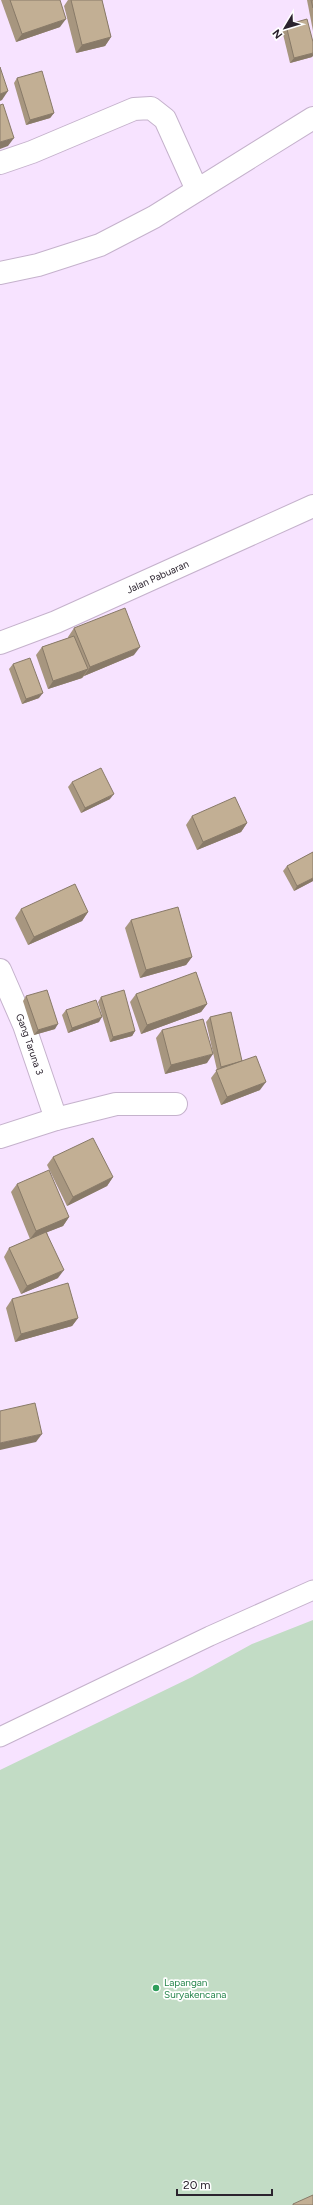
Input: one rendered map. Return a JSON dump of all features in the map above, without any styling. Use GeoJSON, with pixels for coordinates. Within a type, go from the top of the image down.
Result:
{"type":"FeatureCollection","features":[{"type":"Feature","properties":{"kind":"street"},"geometry":{"type":"LineString","coordinates":[[0,163],[32,152],[134,109],[151,108],[165,119],[197,190]]}},
{"type":"Feature","properties":{"kind":"street"},"geometry":{"type":"LineString","coordinates":[[0,273],[38,265],[100,245],[154,217],[313,118]]}},
{"type":"Feature","properties":{"kind":"street","name":"Jalan Pabuaran"},"geometry":{"type":"LineString","coordinates":[[0,643],[56,622],[313,506]]}},
{"type":"Feature","properties":{"kind":"street","name":"Gang Taruna 3"},"geometry":{"type":"LineString","coordinates":[[0,970],[24,1026],[56,1119]]}},
{"type":"Feature","properties":{"kind":"street"},"geometry":{"type":"LineString","coordinates":[[0,1137],[56,1119],[116,1104],[176,1104]]}},
{"type":"Feature","properties":{"kind":"lane"},"geometry":{"type":"LineString","coordinates":[[0,1737],[210,1636],[313,1590]]}},
{"type":"Feature","properties":{"kind":"green space","name":"Lapangan Suryakencana"},"geometry":{"type":"Polygon","coordinates":[[[313,1620],[313,2205],[0,2205],[0,1770],[192,1677],[252,1644],[313,1620]]]}},
{"type":"Feature","properties":{"kind":"building"},"geometry":{"type":"Polygon","coordinates":[[[10,0],[60,0],[66,19],[22,34],[10,0]]]}},
{"type":"Feature","properties":{"kind":"building"},"geometry":{"type":"Polygon","coordinates":[[[71,0],[102,0],[111,37],[82,45],[71,0]]]}},
{"type":"Feature","properties":{"kind":"building"},"geometry":{"type":"Polygon","coordinates":[[[307,19],[313,42],[313,53],[294,58],[286,25],[307,19]]]}},
{"type":"Feature","properties":{"kind":"building"},"geometry":{"type":"Polygon","coordinates":[[[0,67],[8,91],[0,94],[0,67]]]}},
{"type":"Feature","properties":{"kind":"building"},"geometry":{"type":"Polygon","coordinates":[[[42,71],[54,113],[30,120],[17,78],[42,71]]]}},
{"type":"Feature","properties":{"kind":"building"},"geometry":{"type":"Polygon","coordinates":[[[3,104],[14,138],[0,142],[0,105],[3,104]]]}},
{"type":"Feature","properties":{"kind":"building"},"geometry":{"type":"Polygon","coordinates":[[[125,608],[140,647],[90,667],[74,628],[125,608]]]}},
{"type":"Feature","properties":{"kind":"building"},"geometry":{"type":"Polygon","coordinates":[[[74,636],[88,669],[53,681],[42,647],[74,636]]]}},
{"type":"Feature","properties":{"kind":"building"},"geometry":{"type":"Polygon","coordinates":[[[30,658],[43,693],[26,699],[13,664],[30,658]]]}},
{"type":"Feature","properties":{"kind":"building"},"geometry":{"type":"Polygon","coordinates":[[[101,768],[114,794],[85,808],[72,782],[101,768]]]}},
{"type":"Feature","properties":{"kind":"building"},"geometry":{"type":"Polygon","coordinates":[[[235,797],[247,823],[203,842],[192,816],[235,797]]]}},
{"type":"Feature","properties":{"kind":"building"},"geometry":{"type":"Polygon","coordinates":[[[313,852],[313,878],[297,886],[287,866],[313,852]]]}},
{"type":"Feature","properties":{"kind":"building"},"geometry":{"type":"Polygon","coordinates":[[[75,884],[88,912],[34,937],[21,909],[75,884]]]}},
{"type":"Feature","properties":{"kind":"building"},"geometry":{"type":"Polygon","coordinates":[[[178,907],[192,957],[146,970],[131,920],[178,907]]]}},
{"type":"Feature","properties":{"kind":"building"},"geometry":{"type":"Polygon","coordinates":[[[196,972],[207,1004],[147,1025],[136,994],[196,972]]]}},
{"type":"Feature","properties":{"kind":"building"},"geometry":{"type":"Polygon","coordinates":[[[47,990],[58,1024],[38,1030],[26,996],[47,990]]]}},
{"type":"Feature","properties":{"kind":"building"},"geometry":{"type":"Polygon","coordinates":[[[124,990],[135,1031],[113,1037],[101,997],[124,990]]]}},
{"type":"Feature","properties":{"kind":"building"},"geometry":{"type":"Polygon","coordinates":[[[96,1000],[102,1017],[72,1028],[66,1010],[96,1000]]]}},
{"type":"Feature","properties":{"kind":"building"},"geometry":{"type":"Polygon","coordinates":[[[231,1012],[242,1061],[221,1067],[210,1017],[231,1012]]]}},
{"type":"Feature","properties":{"kind":"building"},"geometry":{"type":"Polygon","coordinates":[[[203,1019],[213,1054],[171,1065],[162,1030],[203,1019]]]}},
{"type":"Feature","properties":{"kind":"building"},"geometry":{"type":"Polygon","coordinates":[[[256,1056],[266,1082],[227,1097],[216,1070],[256,1056]]]}},
{"type":"Feature","properties":{"kind":"building"},"geometry":{"type":"Polygon","coordinates":[[[93,1138],[113,1177],[73,1197],[53,1157],[93,1138]]]}},
{"type":"Feature","properties":{"kind":"building"},"geometry":{"type":"Polygon","coordinates":[[[49,1170],[69,1217],[36,1231],[17,1184],[49,1170]]]}},
{"type":"Feature","properties":{"kind":"building"},"geometry":{"type":"Polygon","coordinates":[[[46,1232],[64,1270],[27,1286],[9,1248],[46,1232]]]}},
{"type":"Feature","properties":{"kind":"building"},"geometry":{"type":"Polygon","coordinates":[[[68,1283],[78,1318],[21,1334],[12,1299],[68,1283]]]}},
{"type":"Feature","properties":{"kind":"building"},"geometry":{"type":"Polygon","coordinates":[[[35,1403],[42,1434],[0,1443],[0,1411],[35,1403]]]}},
{"type":"Feature","properties":{"kind":"building"},"geometry":{"type":"Polygon","coordinates":[[[313,2195],[313,2205],[293,2205],[293,2204],[313,2195]]]}},
{"type":"Feature","properties":{"kind":"place","name":"Lapangan Suryakencana"},"geometry":{"type":"Point","coordinates":[156,1988]}}]}
